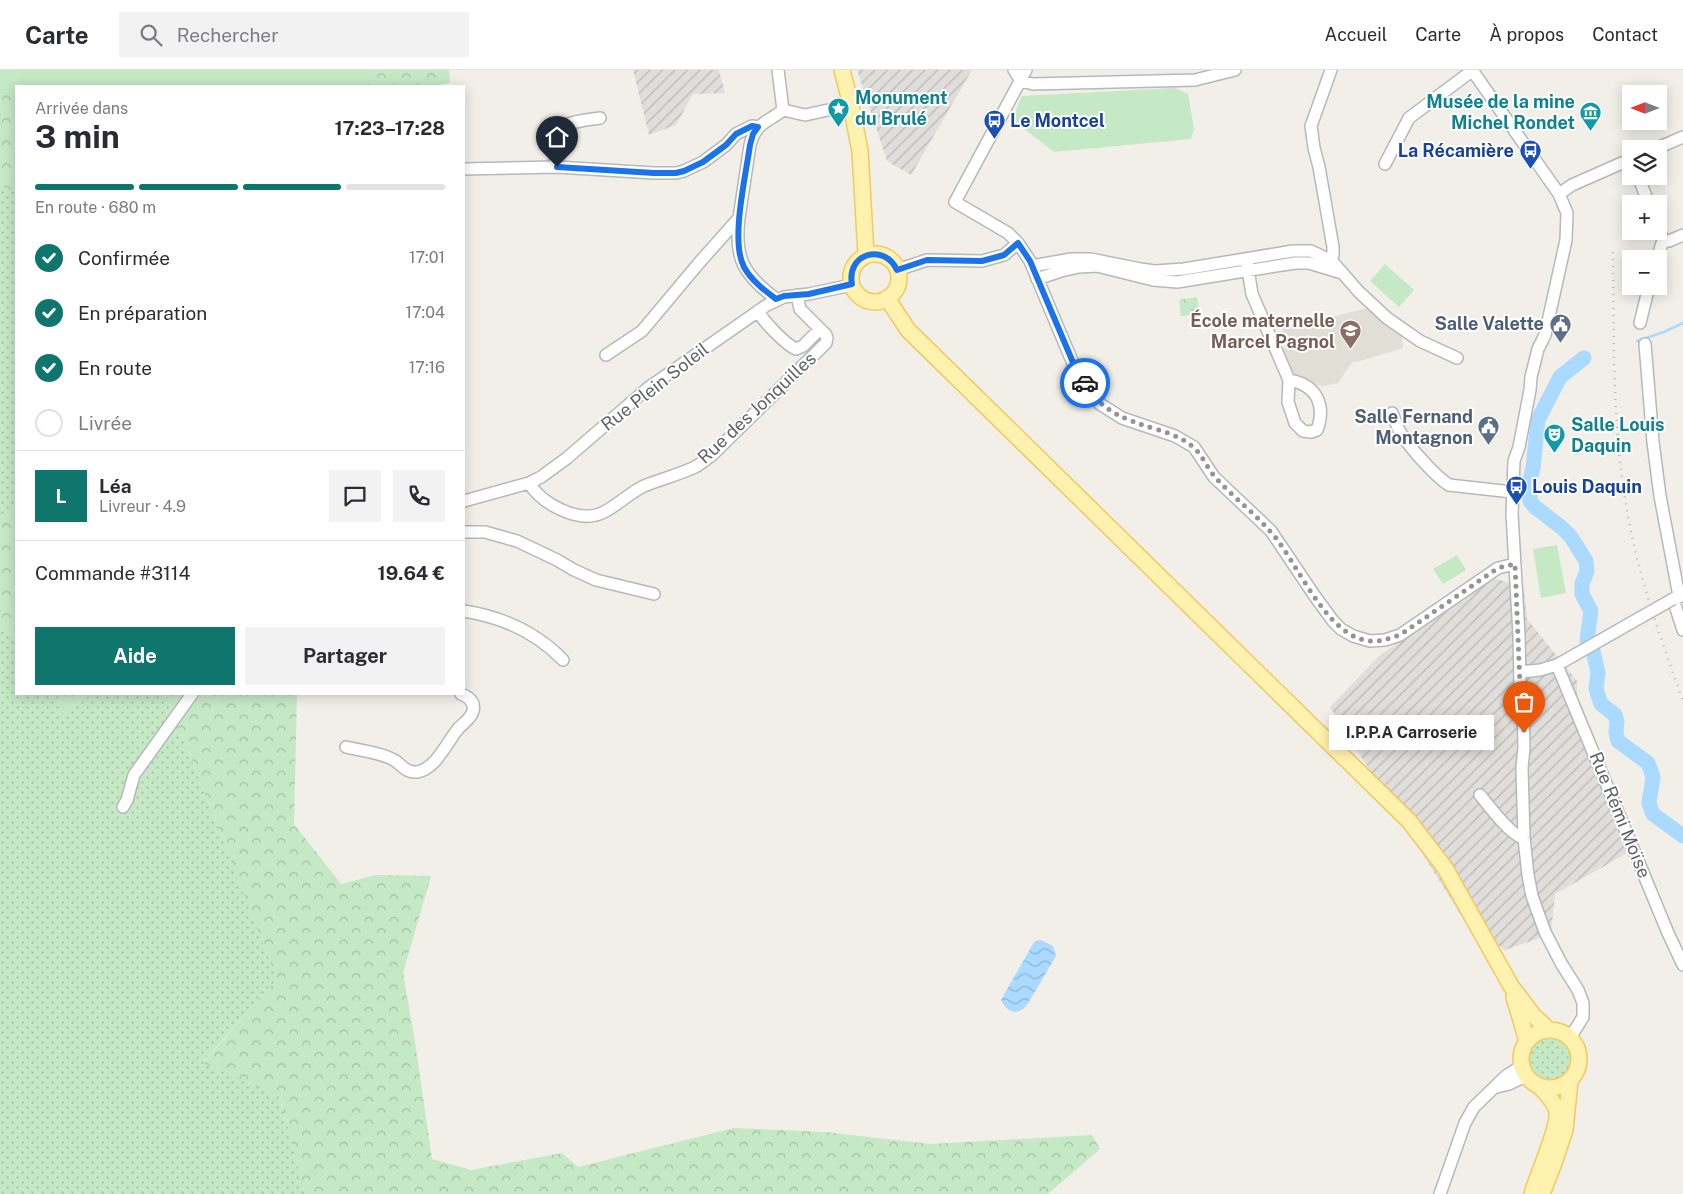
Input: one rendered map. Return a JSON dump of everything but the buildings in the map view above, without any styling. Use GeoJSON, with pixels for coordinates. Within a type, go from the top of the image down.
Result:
{"type":"FeatureCollection","features":[{"type":"Feature","properties":{"kind":"main road"},"geometry":{"type":"LineString","coordinates":[[842,70],[852,105],[860,150],[866,255]]}},
{"type":"Feature","properties":{"kind":"main road"},"geometry":{"type":"LineString","coordinates":[[876,254],[887,257],[897,270],[897,286],[895,291],[887,298],[877,301],[866,300],[857,294],[852,284],[852,270],[858,261],[866,255],[876,254]]}},
{"type":"Feature","properties":{"kind":"main road"},"geometry":{"type":"LineString","coordinates":[[887,298],[908,330],[1409,821],[1445,868],[1511,986],[1534,1016],[1549,1030]]}},
{"type":"Feature","properties":{"kind":"main road"},"geometry":{"type":"LineString","coordinates":[[1511,986],[1527,1041]]}},
{"type":"Feature","properties":{"kind":"main road"},"geometry":{"type":"LineString","coordinates":[[1549,1030],[1560,1032],[1570,1038],[1576,1045],[1579,1054],[1579,1064],[1576,1073],[1570,1081],[1561,1086],[1550,1088],[1534,1084],[1524,1070],[1521,1057],[1527,1041],[1541,1031],[1549,1030]]}},
{"type":"Feature","properties":{"kind":"main road"},"geometry":{"type":"LineString","coordinates":[[1542,1194],[1565,1130],[1570,1081]]}},
{"type":"Feature","properties":{"kind":"main road"},"geometry":{"type":"LineString","coordinates":[[1532,1194],[1555,1129],[1557,1112],[1552,1101],[1540,1087]]}},
{"type":"Feature","properties":{"kind":"street"},"geometry":{"type":"LineString","coordinates":[[778,70],[783,110]]}},
{"type":"Feature","properties":{"kind":"street"},"geometry":{"type":"LineString","coordinates":[[1014,70],[1021,81],[1033,84],[1104,83],[1182,75],[1195,80],[1235,70]]}},
{"type":"Feature","properties":{"kind":"street"},"geometry":{"type":"LineString","coordinates":[[1026,70],[955,202],[1001,228],[1018,243],[1032,266],[1072,360],[1091,394],[1100,404],[1122,418],[1175,436],[1194,447],[1214,477],[1271,531],[1333,621],[1352,636],[1370,642],[1400,635],[1498,568],[1515,564]]}},
{"type":"Feature","properties":{"kind":"street"},"geometry":{"type":"LineString","coordinates":[[1104,83],[1108,70]]}},
{"type":"Feature","properties":{"kind":"street"},"geometry":{"type":"LineString","coordinates":[[1330,265],[1333,247],[1311,126],[1331,70]]}},
{"type":"Feature","properties":{"kind":"street"},"geometry":{"type":"LineString","coordinates":[[1385,164],[1409,118],[1472,70],[1559,194],[1567,212],[1566,240],[1545,336],[1538,349],[1531,377],[1519,447],[1514,461],[1512,492],[1523,702],[1524,838],[1529,880],[1539,916],[1552,946],[1578,990],[1583,1003],[1583,1017],[1570,1038]]}},
{"type":"Feature","properties":{"kind":"street"},"geometry":{"type":"LineString","coordinates":[[776,299],[750,276],[741,261],[737,232],[753,134],[763,122],[783,110],[805,116],[852,105]]}},
{"type":"Feature","properties":{"kind":"street"},"geometry":{"type":"LineString","coordinates":[[584,108],[587,120]]}},
{"type":"Feature","properties":{"kind":"street"},"geometry":{"type":"LineString","coordinates":[[557,167],[553,141],[559,128],[564,124],[600,118]]}},
{"type":"Feature","properties":{"kind":"street"},"geometry":{"type":"LineString","coordinates":[[465,169],[557,167],[676,173],[703,162],[726,145],[736,134],[752,126],[758,127]]}},
{"type":"Feature","properties":{"kind":"street"},"geometry":{"type":"LineString","coordinates":[[1667,143],[1681,137]]}},
{"type":"Feature","properties":{"kind":"street"},"geometry":{"type":"LineString","coordinates":[[1559,194],[1572,185],[1622,163]]}},
{"type":"Feature","properties":{"kind":"street"},"geometry":{"type":"LineString","coordinates":[[606,355],[642,331],[739,218]]}},
{"type":"Feature","properties":{"kind":"street"},"geometry":{"type":"LineString","coordinates":[[1667,239],[1669,241],[1683,235]]}},
{"type":"Feature","properties":{"kind":"street"},"geometry":{"type":"LineString","coordinates":[[897,270],[927,260],[982,261],[1004,255],[1018,243]]}},
{"type":"Feature","properties":{"kind":"street"},"geometry":{"type":"LineString","coordinates":[[1032,266],[1071,259],[1090,259],[1154,271],[1295,263],[1330,265],[1344,274],[1359,292],[1387,318],[1420,340],[1457,358]]}},
{"type":"Feature","properties":{"kind":"street"},"geometry":{"type":"LineString","coordinates":[[1037,279],[1079,267],[1097,266],[1153,280],[1177,282],[1247,265]]}},
{"type":"Feature","properties":{"kind":"street"},"geometry":{"type":"LineString","coordinates":[[1247,265],[1252,294],[1289,380]]}},
{"type":"Feature","properties":{"kind":"street","name":"Rue Plein Soleil"},"geometry":{"type":"LineString","coordinates":[[465,501],[541,478],[648,388],[776,299],[852,284]]}},
{"type":"Feature","properties":{"kind":"street"},"geometry":{"type":"LineString","coordinates":[[1640,323],[1647,295]]}},
{"type":"Feature","properties":{"kind":"street","name":"Rue des Jonquilles"},"geometry":{"type":"LineString","coordinates":[[529,483],[534,491],[551,504],[571,513],[592,516],[607,510],[641,488],[662,478],[695,467],[711,456],[826,344],[826,335],[800,309],[797,296]]}},
{"type":"Feature","properties":{"kind":"street"},"geometry":{"type":"LineString","coordinates":[[758,310],[764,320],[796,349],[803,346],[820,329]]}},
{"type":"Feature","properties":{"kind":"street"},"geometry":{"type":"LineString","coordinates":[[1645,344],[1653,442],[1660,496],[1683,630]]}},
{"type":"Feature","properties":{"kind":"street"},"geometry":{"type":"LineString","coordinates":[[1392,413],[1398,430],[1434,474],[1449,485],[1512,492]]}},
{"type":"Feature","properties":{"kind":"street"},"geometry":{"type":"LineString","coordinates":[[465,532],[485,532],[517,541],[596,580],[654,594]]}},
{"type":"Feature","properties":{"kind":"street"},"geometry":{"type":"LineString","coordinates":[[1520,672],[1540,670],[1557,664],[1678,597]]}},
{"type":"Feature","properties":{"kind":"street"},"geometry":{"type":"LineString","coordinates":[[465,611],[504,620],[536,637],[563,660]]}},
{"type":"Feature","properties":{"kind":"street","name":"Rue Rémi Moïse"},"geometry":{"type":"LineString","coordinates":[[1557,664],[1683,966]]}},
{"type":"Feature","properties":{"kind":"street"},"geometry":{"type":"LineString","coordinates":[[123,807],[127,800],[134,774],[191,695]]}},
{"type":"Feature","properties":{"kind":"street"},"geometry":{"type":"LineString","coordinates":[[346,747],[386,757],[396,761],[408,771],[420,771],[427,768],[472,715],[472,703],[463,695]]}},
{"type":"Feature","properties":{"kind":"street"},"geometry":{"type":"LineString","coordinates":[[1480,795],[1499,819],[1517,837],[1524,838]]}},
{"type":"Feature","properties":{"kind":"street"},"geometry":{"type":"LineString","coordinates":[[1440,1194],[1464,1123],[1474,1106],[1496,1088],[1506,1076],[1524,1070]]}},
{"type":"Feature","properties":{"kind":"shaded area"},"geometry":{"type":"Polygon","coordinates":[[[633,70],[719,70],[725,93],[693,94],[676,125],[649,135],[633,70]]]}},
{"type":"Feature","properties":{"kind":"shaded area"},"geometry":{"type":"Polygon","coordinates":[[[857,70],[972,70],[911,175],[887,161],[857,70]]]}},
{"type":"Feature","properties":{"kind":"shaded area"},"geometry":{"type":"Polygon","coordinates":[[[1369,308],[1402,336],[1403,348],[1352,362],[1338,383],[1323,386],[1306,382],[1291,372],[1283,352],[1285,341],[1282,327],[1298,324],[1297,320],[1307,318],[1309,322],[1369,308]]]}},
{"type":"Feature","properties":{"kind":"shaded area"},"geometry":{"type":"Polygon","coordinates":[[[1494,578],[1524,588],[1527,619],[1577,681],[1577,695],[1638,847],[1555,894],[1551,934],[1505,950],[1464,920],[1330,707],[1380,655],[1494,578]]]}},
{"type":"Feature","properties":{"kind":"green space"},"geometry":{"type":"Polygon","coordinates":[[[0,70],[449,70],[450,83],[439,85],[15,85],[15,192],[0,185],[0,70]]]}},
{"type":"Feature","properties":{"kind":"green space"},"geometry":{"type":"Polygon","coordinates":[[[0,70],[387,70],[343,85],[15,85],[15,89],[0,85],[0,70]]]}},
{"type":"Feature","properties":{"kind":"green space"},"geometry":{"type":"Polygon","coordinates":[[[1175,88],[1188,94],[1194,129],[1191,139],[1054,152],[1012,119],[1022,96],[1175,88]]]}},
{"type":"Feature","properties":{"kind":"green space"},"geometry":{"type":"Polygon","coordinates":[[[0,185],[15,192],[15,509],[0,523],[0,185]]]}},
{"type":"Feature","properties":{"kind":"green space"},"geometry":{"type":"Polygon","coordinates":[[[1385,264],[1414,290],[1399,307],[1370,281],[1385,264]]]}},
{"type":"Feature","properties":{"kind":"green space"},"geometry":{"type":"Polygon","coordinates":[[[1197,297],[1200,314],[1181,316],[1179,300],[1197,297]]]}},
{"type":"Feature","properties":{"kind":"green space"},"geometry":{"type":"Polygon","coordinates":[[[15,509],[15,636],[0,631],[0,523],[15,509]]]}},
{"type":"Feature","properties":{"kind":"green space"},"geometry":{"type":"Polygon","coordinates":[[[1557,545],[1566,593],[1541,598],[1533,549],[1557,545]]]}},
{"type":"Feature","properties":{"kind":"green space"},"geometry":{"type":"Polygon","coordinates":[[[1457,555],[1466,570],[1443,584],[1433,569],[1457,555]]]}},
{"type":"Feature","properties":{"kind":"green space"},"geometry":{"type":"Polygon","coordinates":[[[0,631],[15,636],[15,695],[58,695],[62,713],[90,695],[166,695],[277,979],[203,1062],[280,1096],[305,1194],[0,1194],[0,631]]]}},
{"type":"Feature","properties":{"kind":"green space"},"geometry":{"type":"Polygon","coordinates":[[[58,695],[90,695],[62,714],[58,695]]]}},
{"type":"Feature","properties":{"kind":"green space"},"geometry":{"type":"Polygon","coordinates":[[[166,695],[297,695],[294,824],[341,884],[376,875],[431,876],[403,973],[432,1159],[471,1170],[562,1153],[578,1167],[734,1128],[825,1132],[930,1144],[1092,1135],[1100,1149],[1048,1194],[305,1194],[280,1096],[203,1063],[277,979],[166,695]]]}},
{"type":"Feature","properties":{"kind":"green space"},"geometry":{"type":"Polygon","coordinates":[[[1550,1035],[1560,1037],[1568,1042],[1573,1050],[1575,1060],[1573,1070],[1568,1078],[1560,1083],[1550,1085],[1540,1083],[1532,1078],[1527,1070],[1525,1060],[1527,1050],[1532,1042],[1540,1037],[1550,1035]]]}},
{"type":"Feature","properties":{"kind":"water"},"geometry":{"type":"Polygon","coordinates":[[[1041,940],[1053,946],[1056,956],[1027,1005],[1020,1011],[1009,1010],[1001,1000],[1034,942],[1041,940]]]}},
{"type":"Feature","properties":{"kind":"waterway"},"geometry":{"type":"LineString","coordinates":[[1637,341],[1683,323]]}},
{"type":"Feature","properties":{"kind":"waterway"},"geometry":{"type":"LineString","coordinates":[[1584,358],[1560,377],[1538,420],[1530,480],[1530,501],[1571,537],[1586,561],[1587,571],[1582,584],[1582,594],[1591,611],[1587,640]]}},
{"type":"Feature","properties":{"kind":"waterway"},"geometry":{"type":"LineString","coordinates":[[1593,651],[1598,673],[1596,689],[1601,704],[1615,715],[1618,741],[1648,763],[1653,777],[1649,803],[1653,814],[1683,836]]}},
{"type":"Feature","properties":{"kind":"railway"},"geometry":{"type":"LineString","coordinates":[[1613,252],[1616,411],[1621,474],[1636,555],[1658,629],[1683,701]]}},
{"type":"Feature","properties":{"kind":"way so far"},"geometry":{"type":"LineString","coordinates":[[1085,383],[1091,394],[1100,404],[1122,418],[1175,436],[1194,447],[1214,477],[1271,531],[1333,621],[1352,636],[1370,642],[1400,635],[1498,568],[1515,564],[1520,686],[1523,702],[1524,732]]}},
{"type":"Feature","properties":{"kind":"place","name":"Monument du Brulé"},"geometry":{"type":"Point","coordinates":[839,127]}},
{"type":"Feature","properties":{"kind":"place","name":"Musée de la mine Michel Rondet"},"geometry":{"type":"Point","coordinates":[1591,131]}},
{"type":"Feature","properties":{"kind":"place","name":"Le Montcel"},"geometry":{"type":"Point","coordinates":[994,140]}},
{"type":"Feature","properties":{"kind":"place","name":"La Récamière"},"geometry":{"type":"Point","coordinates":[1530,170]}},
{"type":"Feature","properties":{"kind":"place","name":"Salle Valette"},"geometry":{"type":"Point","coordinates":[1560,343]}},
{"type":"Feature","properties":{"kind":"place","name":"École maternelle Marcel Pagnol"},"geometry":{"type":"Point","coordinates":[1351,350]}},
{"type":"Feature","properties":{"kind":"place","name":"Salle Fernand Montagnon"},"geometry":{"type":"Point","coordinates":[1489,446]}},
{"type":"Feature","properties":{"kind":"place","name":"Salle Louis Daquin"},"geometry":{"type":"Point","coordinates":[1555,454]}},
{"type":"Feature","properties":{"kind":"place","name":"Louis Daquin"},"geometry":{"type":"Point","coordinates":[1516,506]}},
{"type":"Feature","properties":{"kind":"place","name":"I.P.P.A Carroserie"},"geometry":{"type":"Point","coordinates":[1524,732]}},
{"type":"Feature","properties":{"kind":"route"},"geometry":{"type":"LineString","coordinates":[[557,167],[664,174],[676,173],[703,162],[714,155],[745,128],[758,127],[753,134],[750,145],[737,232],[739,252],[744,268],[768,294],[776,299],[852,284],[851,274],[854,265],[866,255],[876,254],[887,257],[897,270],[927,260],[982,261],[1004,255],[1018,243],[1030,261],[1072,360],[1085,383]]}}]}
